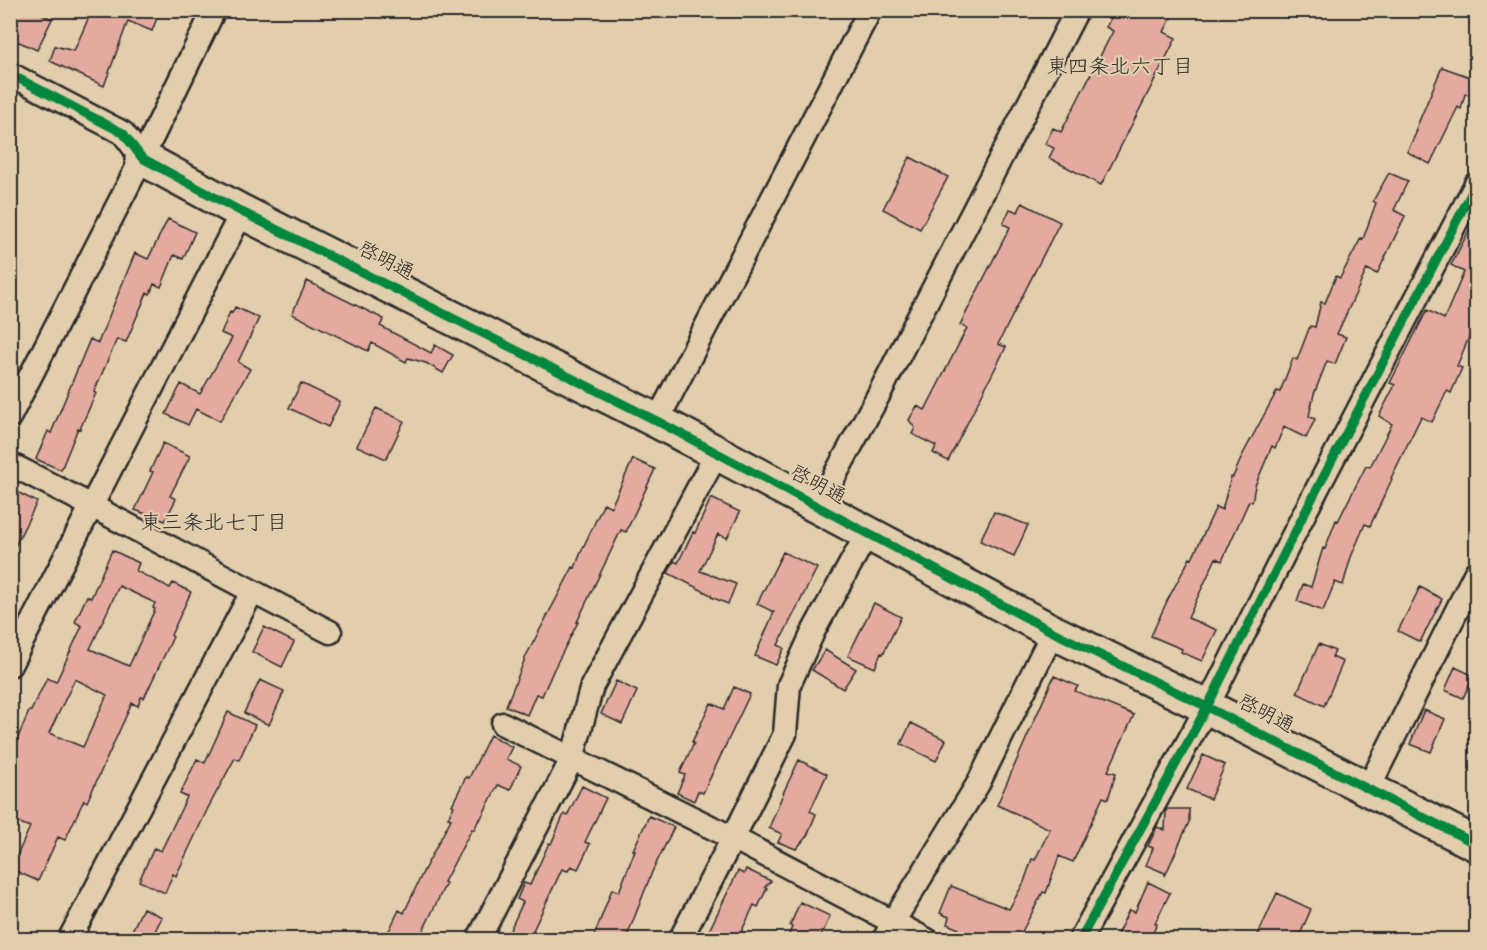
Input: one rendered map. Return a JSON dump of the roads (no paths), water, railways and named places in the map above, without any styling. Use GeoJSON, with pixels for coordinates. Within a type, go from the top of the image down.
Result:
{"type":"FeatureCollection","features":[{"type":"Feature","properties":{"kind":"street"},"geometry":{"type":"LineString","coordinates":[[657,421],[870,10]]}},
{"type":"Feature","properties":{"kind":"street"},"geometry":{"type":"LineString","coordinates":[[817,508],[877,398],[1077,10]]}},
{"type":"Feature","properties":{"kind":"street"},"geometry":{"type":"LineString","coordinates":[[10,416],[142,158],[206,13]]}},
{"type":"Feature","properties":{"kind":"street"},"geometry":{"type":"LineString","coordinates":[[10,74],[123,133],[142,158]]}},
{"type":"Feature","properties":{"kind":"street","name":"啓明通"},"geometry":{"type":"LineString","coordinates":[[142,158],[242,212],[657,421],[1053,632],[1208,707],[1476,844]]}},
{"type":"Feature","properties":{"kind":"street"},"geometry":{"type":"LineString","coordinates":[[1080,939],[1208,707],[1302,518],[1476,184]]}},
{"type":"Feature","properties":{"kind":"street"},"geometry":{"type":"LineString","coordinates":[[10,665],[242,212]]}},
{"type":"Feature","properties":{"kind":"street"},"geometry":{"type":"LineString","coordinates":[[478,939],[572,759],[592,686],[717,453]]}},
{"type":"Feature","properties":{"kind":"street"},"geometry":{"type":"LineString","coordinates":[[10,464],[330,632]]}},
{"type":"Feature","properties":{"kind":"street"},"geometry":{"type":"LineString","coordinates":[[680,939],[734,838],[785,734],[789,685],[814,630],[867,534]]}},
{"type":"Feature","properties":{"kind":"street"},"geometry":{"type":"LineString","coordinates":[[1368,789],[1476,572]]}},
{"type":"Feature","properties":{"kind":"street"},"geometry":{"type":"LineString","coordinates":[[69,939],[252,592]]}},
{"type":"Feature","properties":{"kind":"street"},"geometry":{"type":"LineString","coordinates":[[889,931],[978,784],[1053,632]]}},
{"type":"Feature","properties":{"kind":"street"},"geometry":{"type":"LineString","coordinates":[[502,724],[734,838],[889,931],[927,939]]}},
{"type":"Feature","properties":{"kind":"district","name":"東四条北六丁目"},"geometry":{"type":"Point","coordinates":[1120,69]}},
{"type":"Feature","properties":{"kind":"district","name":"東三条北七丁目"},"geometry":{"type":"Point","coordinates":[214,525]}}]}
